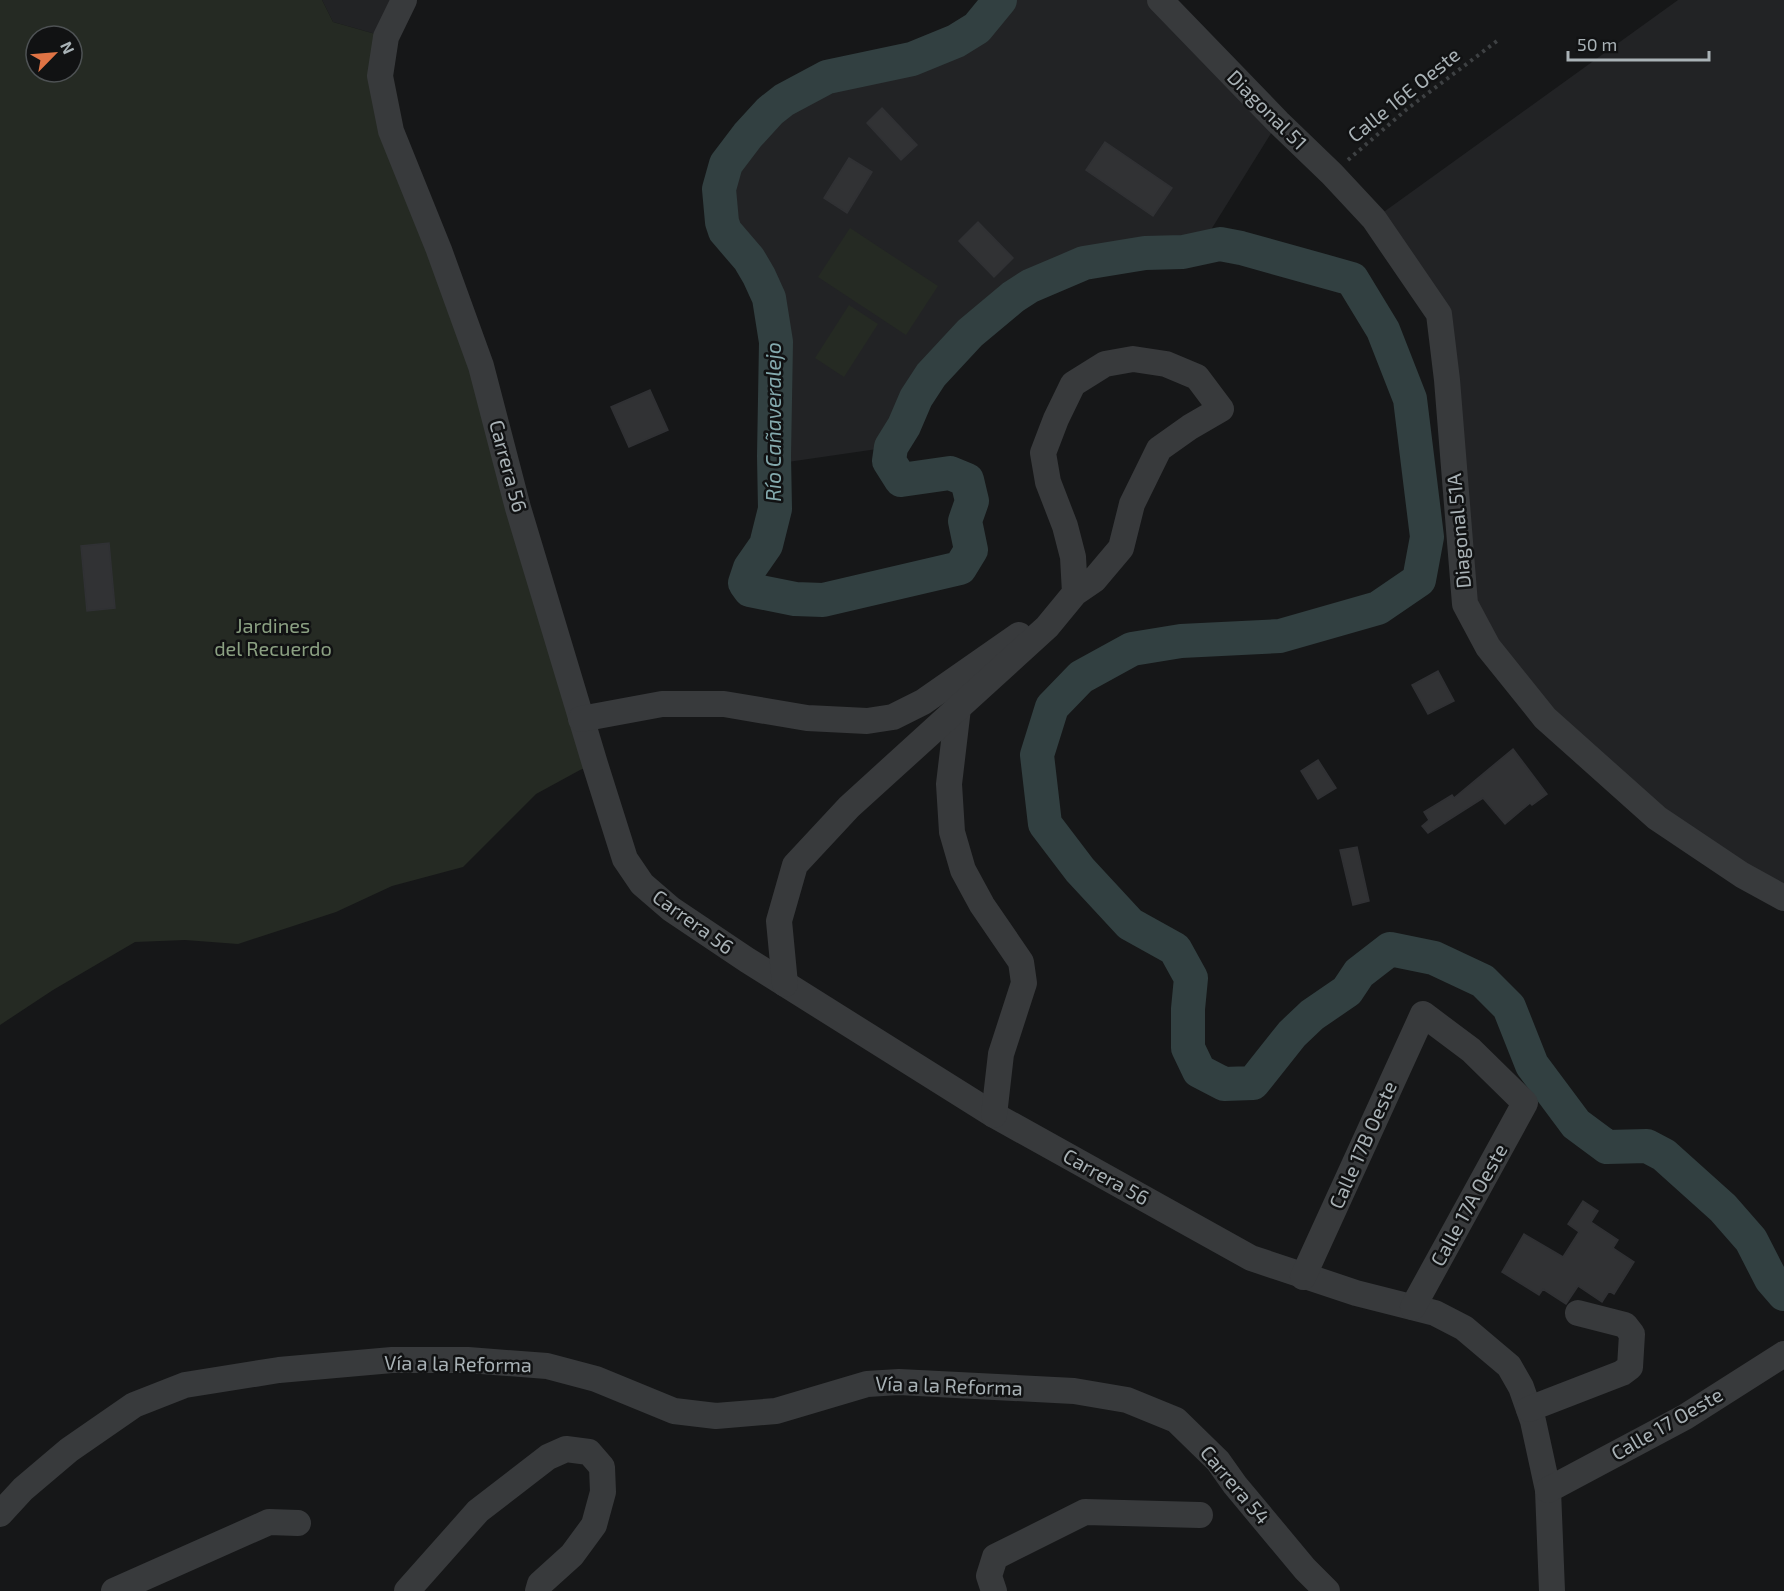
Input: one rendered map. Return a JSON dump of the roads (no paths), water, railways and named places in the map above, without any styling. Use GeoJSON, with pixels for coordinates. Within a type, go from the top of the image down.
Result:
{"type":"FeatureCollection","features":[{"type":"Feature","properties":{"kind":"street","name":"Carrera 56"},"geometry":{"type":"LineString","coordinates":[[404,0],[386,37],[380,76],[392,131],[439,250],[481,366],[518,508],[581,719],[625,859],[642,884],[671,909],[785,984],[994,1115],[1251,1258],[1356,1293],[1435,1313],[1464,1328],[1509,1366],[1521,1387],[1531,1415],[1548,1490],[1552,1591]]}},
{"type":"Feature","properties":{"kind":"street","name":"Diagonal 51"},"geometry":{"type":"LineString","coordinates":[[1160,0],[1374,219]]}},
{"type":"Feature","properties":{"kind":"street","name":"Diagonal 51A"},"geometry":{"type":"LineString","coordinates":[[1374,219],[1439,314],[1447,380],[1465,604],[1488,647],[1545,718],[1657,818],[1742,875],[1784,898]]}},
{"type":"Feature","properties":{"kind":"street"},"geometry":{"type":"LineString","coordinates":[[785,984],[779,921],[795,865],[849,807],[1047,627],[1075,593],[1094,580],[1121,548],[1132,504],[1159,449],[1221,409],[1197,377],[1166,364],[1133,359],[1105,364],[1073,384],[1043,453],[1048,482],[1065,526],[1073,556],[1075,593]]}},
{"type":"Feature","properties":{"kind":"street"},"geometry":{"type":"LineString","coordinates":[[581,719],[662,704],[723,704],[807,718],[867,721],[893,717],[923,702],[1014,638],[1035,627],[1047,627]]}},
{"type":"Feature","properties":{"kind":"street"},"geometry":{"type":"LineString","coordinates":[[958,708],[949,784],[952,832],[963,870],[982,905],[1021,962],[1024,983],[1001,1054],[994,1115]]}},
{"type":"Feature","properties":{"kind":"street","name":"Calle 17A Oeste"},"geometry":{"type":"LineString","coordinates":[[1413,1307],[1525,1103],[1471,1050],[1423,1014]]}},
{"type":"Feature","properties":{"kind":"street","name":"Calle 17B Oeste"},"geometry":{"type":"LineString","coordinates":[[1303,1277],[1423,1014]]}},
{"type":"Feature","properties":{"kind":"street"},"geometry":{"type":"LineString","coordinates":[[1531,1415],[1622,1373],[1630,1367],[1632,1334],[1625,1325],[1578,1313]]}},
{"type":"Feature","properties":{"kind":"street","name":"Calle 17 Oeste"},"geometry":{"type":"LineString","coordinates":[[1548,1490],[1685,1417],[1782,1355]]}},
{"type":"Feature","properties":{"kind":"street","name":"Vía a la Reforma"},"geometry":{"type":"LineString","coordinates":[[0,1514],[23,1489],[69,1450],[134,1405],[186,1385],[279,1370],[393,1360],[468,1360],[548,1366],[596,1379],[674,1411],[716,1416],[776,1411],[867,1384],[899,1382],[1074,1391],[1127,1400]]}},
{"type":"Feature","properties":{"kind":"street","name":"Carrera 54"},"geometry":{"type":"LineString","coordinates":[[1127,1400],[1176,1420],[1218,1461],[1235,1485],[1305,1569],[1327,1591]]}},
{"type":"Feature","properties":{"kind":"street"},"geometry":{"type":"LineString","coordinates":[[407,1591],[478,1511],[548,1457],[566,1449],[589,1452],[602,1467],[603,1492],[594,1525],[572,1555],[540,1584],[538,1591]]}},
{"type":"Feature","properties":{"kind":"street"},"geometry":{"type":"LineString","coordinates":[[994,1591],[989,1576],[994,1557],[1085,1512],[1200,1515]]}},
{"type":"Feature","properties":{"kind":"street"},"geometry":{"type":"LineString","coordinates":[[114,1591],[269,1522],[298,1524]]}},
{"type":"Feature","properties":{"kind":"waterway","name":"Río Cañaveralejo"},"geometry":{"type":"LineString","coordinates":[[1000,0],[977,28],[956,41],[912,59],[827,77],[784,100],[770,111],[748,135],[726,164],[719,189],[722,222],[725,231],[749,259],[769,298],[776,342],[775,509],[766,545],[750,568],[745,583],[750,590],[795,599],[823,600],[960,568],[971,550],[965,521],[972,501],[967,480],[950,473],[901,480],[889,461],[891,447],[904,426],[916,398],[931,375],[970,333],[1013,297],[1030,286],[1084,263],[1145,253],[1183,252],[1220,244],[1352,279],[1383,330],[1410,399],[1427,537],[1419,580],[1378,608],[1280,636],[1181,641],[1132,649],[1081,677],[1052,707],[1037,755],[1045,824],[1080,870],[1130,924],[1175,949],[1191,978],[1188,1048],[1199,1071],[1224,1084],[1253,1083],[1292,1034],[1312,1015],[1347,991],[1359,973],[1390,949],[1434,958],[1483,981],[1509,1007],[1532,1065],[1576,1124],[1607,1147],[1647,1146],[1664,1155],[1723,1208],[1751,1240],[1771,1279],[1784,1294]]}},
{"type":"Feature","properties":{"kind":"park label","name":"Jardines del Recuerdo"},"geometry":{"type":"Point","coordinates":[273,638]}}]}
